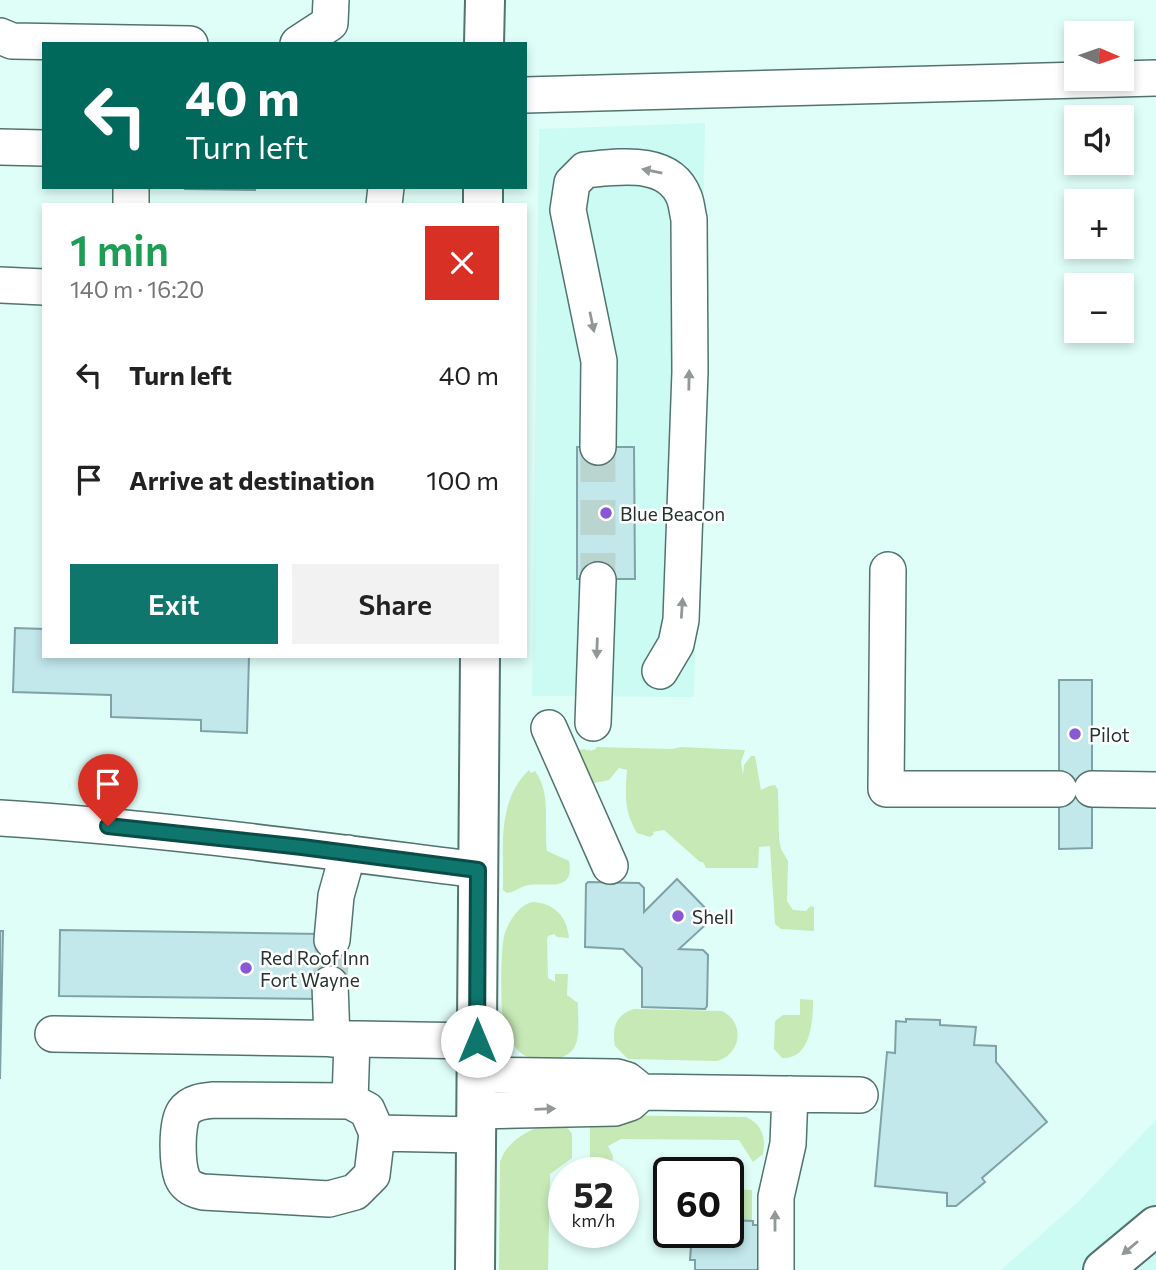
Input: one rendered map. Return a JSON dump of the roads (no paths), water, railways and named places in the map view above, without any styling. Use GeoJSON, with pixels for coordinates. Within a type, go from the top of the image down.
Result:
{"type":"FeatureCollection","features":[{"type":"Feature","properties":{"kind":"main road"},"geometry":{"type":"LineString","coordinates":[[484,42],[485,0]]}},
{"type":"Feature","properties":{"kind":"main road"},"geometry":{"type":"LineString","coordinates":[[475,1270],[480,658]]}},
{"type":"Feature","properties":{"kind":"main road"},"geometry":{"type":"LineString","coordinates":[[1103,1270],[1156,1226]]}},
{"type":"Feature","properties":{"kind":"lane"},"geometry":{"type":"LineString","coordinates":[[302,42],[330,23],[331,0]]}},
{"type":"Feature","properties":{"kind":"lane"},"geometry":{"type":"LineString","coordinates":[[0,36],[12,41],[71,42]]}},
{"type":"Feature","properties":{"kind":"lane"},"geometry":{"type":"LineString","coordinates":[[527,95],[1156,78]]}},
{"type":"Feature","properties":{"kind":"lane"},"geometry":{"type":"LineString","coordinates":[[0,147],[42,148]]}},
{"type":"Feature","properties":{"kind":"lane"},"geometry":{"type":"LineString","coordinates":[[598,447],[599,361],[572,238],[568,210],[572,183],[585,170],[636,168],[661,171],[674,182],[684,197],[689,219],[690,372],[681,620],[676,643],[660,671]]}},
{"type":"Feature","properties":{"kind":"lane"},"geometry":{"type":"LineString","coordinates":[[0,285],[42,287]]}},
{"type":"Feature","properties":{"kind":"lane"},"geometry":{"type":"LineString","coordinates":[[888,570],[886,789],[1156,790]]}},
{"type":"Feature","properties":{"kind":"lane"},"geometry":{"type":"LineString","coordinates":[[593,723],[598,580]]}},
{"type":"Feature","properties":{"kind":"lane"},"geometry":{"type":"LineString","coordinates":[[549,728],[610,866]]}},
{"type":"Feature","properties":{"kind":"lane"},"geometry":{"type":"LineString","coordinates":[[0,818],[94,824],[478,870]]}},
{"type":"Feature","properties":{"kind":"lane"},"geometry":{"type":"LineString","coordinates":[[332,940],[336,896],[348,853]]}},
{"type":"Feature","properties":{"kind":"lane"},"geometry":{"type":"LineString","coordinates":[[330,984],[351,1101]]}},
{"type":"Feature","properties":{"kind":"lane"},"geometry":{"type":"LineString","coordinates":[[53,1034],[342,1039],[477,1091]]}},
{"type":"Feature","properties":{"kind":"lane"},"geometry":{"type":"LineString","coordinates":[[377,1133],[477,1091],[617,1077],[627,1080],[642,1092],[860,1095]]}},
{"type":"Feature","properties":{"kind":"lane"},"geometry":{"type":"LineString","coordinates":[[776,1270],[775,1209],[780,1173],[773,1160],[780,1094]]}},
{"type":"Feature","properties":{"kind":"lane"},"geometry":{"type":"LineString","coordinates":[[214,1100],[351,1101],[366,1110],[377,1133],[372,1175],[355,1192],[328,1199],[203,1192],[191,1189],[182,1178],[179,1127],[185,1111],[195,1103],[214,1100]]}},
{"type":"Feature","properties":{"kind":"tunnel"},"geometry":{"type":"LineString","coordinates":[[598,447],[598,580]]}},
{"type":"Feature","properties":{"kind":"tunnel"},"geometry":{"type":"LineString","coordinates":[[330,984],[332,940]]}},
{"type":"Feature","properties":{"kind":"place","name":"Blue Beacon"},"geometry":{"type":"Point","coordinates":[606,513]}},
{"type":"Feature","properties":{"kind":"place","name":"Pilot"},"geometry":{"type":"Point","coordinates":[1075,734]}},
{"type":"Feature","properties":{"kind":"place","name":"Shell"},"geometry":{"type":"Point","coordinates":[678,916]}},
{"type":"Feature","properties":{"kind":"place","name":"Red Roof Inn Fort Wayne"},"geometry":{"type":"Point","coordinates":[246,968]}}]}
